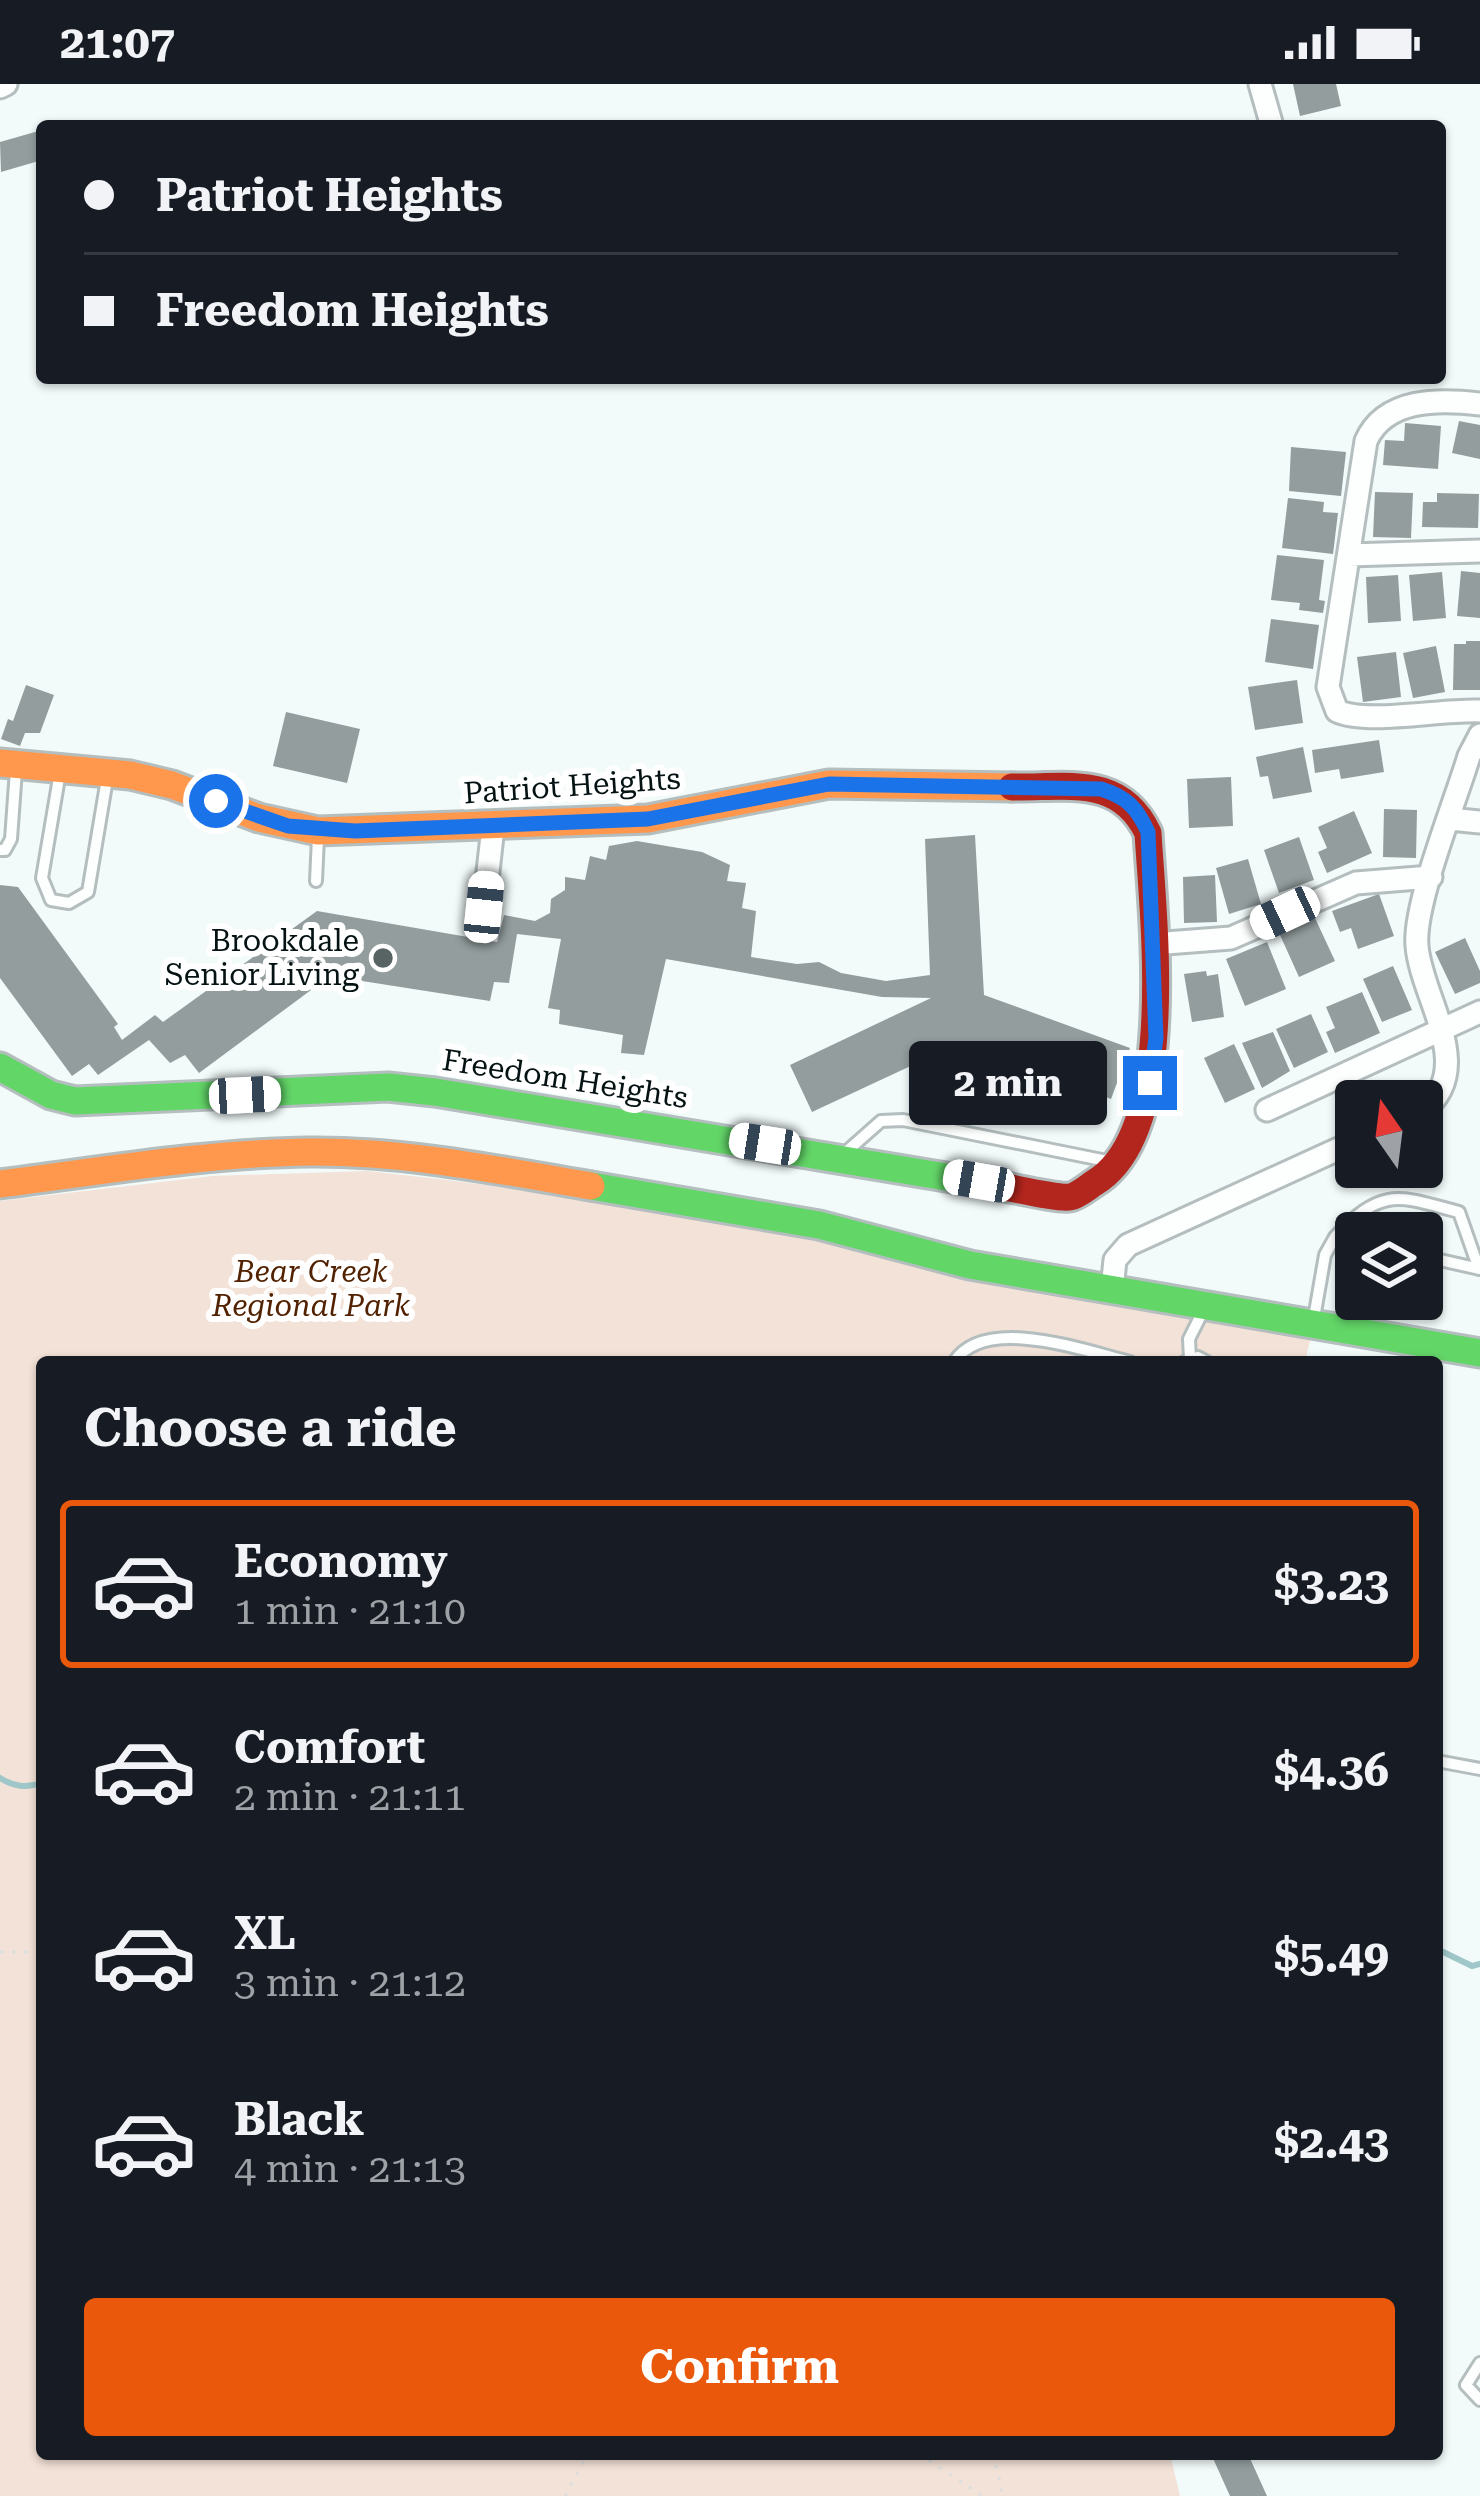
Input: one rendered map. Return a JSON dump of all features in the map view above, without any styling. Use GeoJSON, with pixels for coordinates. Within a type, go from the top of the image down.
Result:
{"type":"FeatureCollection","features":[{"type":"Feature","properties":{"kind":"street"},"geometry":{"type":"LineString","coordinates":[[1260,84],[1270,120]]}},
{"type":"Feature","properties":{"kind":"street"},"geometry":{"type":"LineString","coordinates":[[1480,404],[1413,404],[1373,424],[1366,441],[1329,676],[1337,711],[1355,717],[1444,709],[1480,711]]}},
{"type":"Feature","properties":{"kind":"street"},"geometry":{"type":"LineString","coordinates":[[1348,555],[1480,551]]}},
{"type":"Feature","properties":{"kind":"street"},"geometry":{"type":"LineString","coordinates":[[1443,1086],[1447,1072],[1441,1029],[1416,931],[1480,735]]}},
{"type":"Feature","properties":{"kind":"street","name":"Patriot Heights"},"geometry":{"type":"LineString","coordinates":[[8,763],[172,784],[259,818],[318,831],[648,819],[829,784],[1101,789],[1123,796],[1138,811],[1148,832],[1153,954]]}},
{"type":"Feature","properties":{"kind":"street"},"geometry":{"type":"LineString","coordinates":[[1450,819],[1480,822]]}},
{"type":"Feature","properties":{"kind":"street"},"geometry":{"type":"LineString","coordinates":[[484,907],[493,827]]}},
{"type":"Feature","properties":{"kind":"street"},"geometry":{"type":"LineString","coordinates":[[1153,954],[1231,938],[1356,883],[1431,877]]}},
{"type":"Feature","properties":{"kind":"street","name":"Freedom Heights"},"geometry":{"type":"LineString","coordinates":[[0,1067],[51,1095],[75,1101],[388,1087],[1070,1197],[1093,1191],[1135,1132],[1150,1083],[1156,1038],[1153,954]]}},
{"type":"Feature","properties":{"kind":"street"},"geometry":{"type":"LineString","coordinates":[[1267,1110],[1480,1012]]}},
{"type":"Feature","properties":{"kind":"street"},"geometry":{"type":"LineString","coordinates":[[1112,1288],[1115,1260],[1128,1245],[1335,1151]]}},
{"type":"Feature","properties":{"kind":"street"},"geometry":{"type":"LineString","coordinates":[[0,1184],[213,1156],[313,1152],[448,1162],[819,1225],[970,1264],[1480,1353]]}},
{"type":"Feature","properties":{"kind":"lane"},"geometry":{"type":"LineString","coordinates":[[0,850],[11,838],[8,763]]}},
{"type":"Feature","properties":{"kind":"lane"},"geometry":{"type":"LineString","coordinates":[[61,768],[42,878],[51,900],[70,903],[88,892],[109,773]]}},
{"type":"Feature","properties":{"kind":"lane"},"geometry":{"type":"LineString","coordinates":[[316,881],[318,831]]}},
{"type":"Feature","properties":{"kind":"lane"},"geometry":{"type":"LineString","coordinates":[[841,1157],[881,1121],[903,1120],[1115,1163]]}},
{"type":"Feature","properties":{"kind":"lane"},"geometry":{"type":"LineString","coordinates":[[1364,1212],[1401,1196],[1459,1212],[1480,1269]]}},
{"type":"Feature","properties":{"kind":"lane"},"geometry":{"type":"LineString","coordinates":[[1313,1322],[1325,1255],[1335,1237]]}},
{"type":"Feature","properties":{"kind":"lane"},"geometry":{"type":"LineString","coordinates":[[1443,1261],[1480,1269]]}},
{"type":"Feature","properties":{"kind":"lane"},"geometry":{"type":"LineString","coordinates":[[1187,1356],[1189,1340],[1207,1303]]}},
{"type":"Feature","properties":{"kind":"lane"},"geometry":{"type":"LineString","coordinates":[[959,1356],[968,1346],[999,1338],[1058,1344],[1106,1356]]}},
{"type":"Feature","properties":{"kind":"lane"},"geometry":{"type":"LineString","coordinates":[[1443,1762],[1480,1769]]}},
{"type":"Feature","properties":{"kind":"lane"},"geometry":{"type":"LineString","coordinates":[[1480,2362],[1466,2385],[1480,2400]]}},
{"type":"Feature","properties":{"kind":"path"},"geometry":{"type":"LineString","coordinates":[[0,1952],[36,1952]]}},
{"type":"Feature","properties":{"kind":"path"},"geometry":{"type":"LineString","coordinates":[[565,2496],[585,2460]]}},
{"type":"Feature","properties":{"kind":"path"},"geometry":{"type":"LineString","coordinates":[[928,2460],[982,2496]]}},
{"type":"Feature","properties":{"kind":"path"},"geometry":{"type":"LineString","coordinates":[[994,2460],[1000,2496]]}},
{"type":"Feature","properties":{"kind":"green space","name":"Bear Creek Regional Park"},"geometry":{"type":"Polygon","coordinates":[[[367,1171],[605,1202],[1311,1336],[1306,1356],[36,1356],[36,2460],[1171,2460],[1180,2496],[0,2496],[0,1201],[212,1176],[367,1171]]]}},
{"type":"Feature","properties":{"kind":"building"},"geometry":{"type":"Polygon","coordinates":[[[1293,84],[1336,84],[1341,106],[1300,116],[1293,84]]]}},
{"type":"Feature","properties":{"kind":"building"},"geometry":{"type":"Polygon","coordinates":[[[36,132],[36,162],[1,172],[0,142],[36,132]]]}},
{"type":"Feature","properties":{"kind":"building"},"geometry":{"type":"Polygon","coordinates":[[[1459,421],[1480,425],[1480,459],[1452,453],[1459,421]]]}},
{"type":"Feature","properties":{"kind":"building"},"geometry":{"type":"Polygon","coordinates":[[[1405,423],[1441,426],[1438,469],[1383,465],[1385,440],[1404,441],[1405,423]]]}},
{"type":"Feature","properties":{"kind":"building"},"geometry":{"type":"Polygon","coordinates":[[[1291,447],[1346,452],[1341,496],[1289,491],[1291,447]]]}},
{"type":"Feature","properties":{"kind":"building"},"geometry":{"type":"Polygon","coordinates":[[[1375,492],[1413,493],[1411,538],[1373,537],[1375,492]]]}},
{"type":"Feature","properties":{"kind":"building"},"geometry":{"type":"Polygon","coordinates":[[[1437,493],[1479,494],[1478,528],[1422,527],[1423,502],[1437,502],[1437,493]]]}},
{"type":"Feature","properties":{"kind":"building"},"geometry":{"type":"Polygon","coordinates":[[[1288,498],[1324,502],[1323,512],[1338,513],[1333,554],[1282,548],[1288,498]]]}},
{"type":"Feature","properties":{"kind":"building"},"geometry":{"type":"Polygon","coordinates":[[[1277,555],[1324,560],[1319,600],[1325,601],[1323,613],[1299,610],[1300,603],[1271,600],[1277,555]]]}},
{"type":"Feature","properties":{"kind":"building"},"geometry":{"type":"Polygon","coordinates":[[[1461,571],[1480,573],[1480,618],[1457,616],[1461,571]]]}},
{"type":"Feature","properties":{"kind":"building"},"geometry":{"type":"Polygon","coordinates":[[[1442,572],[1446,618],[1413,621],[1409,575],[1442,572]]]}},
{"type":"Feature","properties":{"kind":"building"},"geometry":{"type":"Polygon","coordinates":[[[1398,575],[1401,621],[1368,623],[1366,577],[1398,575]]]}},
{"type":"Feature","properties":{"kind":"building"},"geometry":{"type":"Polygon","coordinates":[[[1271,619],[1319,625],[1313,669],[1265,662],[1271,619]]]}},
{"type":"Feature","properties":{"kind":"building"},"geometry":{"type":"Polygon","coordinates":[[[1480,641],[1480,690],[1453,690],[1454,644],[1480,641]]]}},
{"type":"Feature","properties":{"kind":"building"},"geometry":{"type":"Polygon","coordinates":[[[1436,646],[1445,692],[1413,698],[1403,653],[1436,646]]]}},
{"type":"Feature","properties":{"kind":"building"},"geometry":{"type":"Polygon","coordinates":[[[1396,652],[1401,697],[1363,702],[1357,657],[1396,652]]]}},
{"type":"Feature","properties":{"kind":"building"},"geometry":{"type":"Polygon","coordinates":[[[1297,680],[1303,723],[1255,730],[1248,687],[1297,680]]]}},
{"type":"Feature","properties":{"kind":"building"},"geometry":{"type":"Polygon","coordinates":[[[26,685],[54,695],[40,733],[25,733],[20,746],[1,739],[26,685]]]}},
{"type":"Feature","properties":{"kind":"building"},"geometry":{"type":"Polygon","coordinates":[[[286,712],[360,729],[347,783],[273,766],[286,712]]]}},
{"type":"Feature","properties":{"kind":"building"},"geometry":{"type":"Polygon","coordinates":[[[1379,740],[1384,772],[1341,779],[1339,769],[1315,773],[1312,750],[1379,740]]]}},
{"type":"Feature","properties":{"kind":"building"},"geometry":{"type":"Polygon","coordinates":[[[1303,747],[1312,792],[1273,799],[1268,776],[1260,777],[1256,757],[1303,747]]]}},
{"type":"Feature","properties":{"kind":"building"},"geometry":{"type":"Polygon","coordinates":[[[1231,777],[1233,826],[1189,828],[1187,779],[1231,777]]]}},
{"type":"Feature","properties":{"kind":"building"},"geometry":{"type":"Polygon","coordinates":[[[1384,809],[1417,810],[1416,858],[1383,857],[1384,809]]]}},
{"type":"Feature","properties":{"kind":"building"},"geometry":{"type":"Polygon","coordinates":[[[1354,811],[1372,853],[1327,873],[1318,852],[1327,848],[1318,827],[1354,811]]]}},
{"type":"Feature","properties":{"kind":"building","name":"Brookdale Senior Living"},"geometry":{"type":"Polygon","coordinates":[[[975,835],[984,995],[1130,1048],[1111,1099],[960,1043],[812,1112],[790,1065],[931,998],[882,997],[666,959],[644,1055],[621,1053],[623,1035],[559,1024],[560,1010],[548,1008],[561,939],[517,934],[509,983],[494,982],[490,1001],[330,976],[199,1073],[185,1055],[170,1063],[149,1040],[98,1075],[89,1064],[72,1076],[0,978],[0,885],[18,887],[118,1024],[114,1027],[122,1040],[155,1015],[163,1022],[317,911],[497,942],[504,915],[535,921],[550,913],[551,899],[565,890],[565,877],[585,880],[590,856],[606,860],[609,846],[637,841],[702,852],[730,865],[727,881],[746,883],[742,908],[756,911],[751,957],[797,964],[819,962],[841,973],[886,981],[930,975],[925,839],[975,835]]]}},
{"type":"Feature","properties":{"kind":"building"},"geometry":{"type":"Polygon","coordinates":[[[1299,837],[1314,880],[1279,893],[1264,850],[1299,837]]]}},
{"type":"Feature","properties":{"kind":"building"},"geometry":{"type":"Polygon","coordinates":[[[1248,859],[1261,904],[1229,914],[1216,868],[1248,859]]]}},
{"type":"Feature","properties":{"kind":"building"},"geometry":{"type":"Polygon","coordinates":[[[1215,875],[1217,922],[1184,923],[1183,877],[1215,875]]]}},
{"type":"Feature","properties":{"kind":"building"},"geometry":{"type":"Polygon","coordinates":[[[1379,894],[1394,936],[1358,949],[1351,928],[1340,932],[1332,911],[1379,894]]]}},
{"type":"Feature","properties":{"kind":"building"},"geometry":{"type":"Polygon","coordinates":[[[1315,918],[1335,961],[1299,977],[1280,935],[1315,918]]]}},
{"type":"Feature","properties":{"kind":"building"},"geometry":{"type":"Polygon","coordinates":[[[1465,938],[1480,971],[1480,983],[1455,994],[1435,952],[1465,938]]]}},
{"type":"Feature","properties":{"kind":"building"},"geometry":{"type":"Polygon","coordinates":[[[1267,942],[1286,989],[1245,1006],[1226,959],[1267,942]]]}},
{"type":"Feature","properties":{"kind":"building"},"geometry":{"type":"Polygon","coordinates":[[[1393,966],[1412,1010],[1382,1022],[1363,979],[1393,966]]]}},
{"type":"Feature","properties":{"kind":"building"},"geometry":{"type":"Polygon","coordinates":[[[1206,971],[1207,976],[1218,974],[1224,1017],[1192,1022],[1184,974],[1206,971]]]}},
{"type":"Feature","properties":{"kind":"building"},"geometry":{"type":"Polygon","coordinates":[[[1362,992],[1380,1033],[1335,1053],[1326,1032],[1335,1028],[1326,1007],[1362,992]]]}},
{"type":"Feature","properties":{"kind":"building"},"geometry":{"type":"Polygon","coordinates":[[[1311,1014],[1328,1052],[1294,1068],[1276,1029],[1311,1014]]]}},
{"type":"Feature","properties":{"kind":"building"},"geometry":{"type":"Polygon","coordinates":[[[1273,1032],[1290,1071],[1262,1088],[1242,1043],[1273,1032]]]}},
{"type":"Feature","properties":{"kind":"building"},"geometry":{"type":"Polygon","coordinates":[[[1234,1044],[1255,1089],[1225,1103],[1204,1058],[1234,1044]]]}},
{"type":"Feature","properties":{"kind":"building"},"geometry":{"type":"Polygon","coordinates":[[[1214,2460],[1251,2460],[1267,2496],[1230,2496],[1214,2460]]]}},
{"type":"Feature","properties":{"kind":"waterway"},"geometry":{"type":"LineString","coordinates":[[0,1778],[20,1786],[36,1785]]}},
{"type":"Feature","properties":{"kind":"waterway"},"geometry":{"type":"LineString","coordinates":[[1443,1952],[1472,1966],[1480,1964]]}},
{"type":"Feature","properties":{"kind":"traffic: fast"},"geometry":{"type":"LineString","coordinates":[[0,1067],[51,1095],[75,1101],[388,1087],[435,1092],[988,1184]]}},
{"type":"Feature","properties":{"kind":"traffic: fast"},"geometry":{"type":"LineString","coordinates":[[591,1186],[819,1225],[970,1265],[1480,1353]]}},
{"type":"Feature","properties":{"kind":"traffic: slow"},"geometry":{"type":"LineString","coordinates":[[0,763],[130,775],[172,785],[259,818],[318,831],[648,819],[829,784],[1012,787]]}},
{"type":"Feature","properties":{"kind":"traffic: slow"},"geometry":{"type":"LineString","coordinates":[[0,1184],[193,1159],[309,1152],[415,1158],[591,1186]]}},
{"type":"Feature","properties":{"kind":"traffic: jam"},"geometry":{"type":"LineString","coordinates":[[988,1184],[1070,1197],[1094,1183],[1121,1157],[1139,1119],[1155,1021],[1148,833],[1123,801],[1107,793],[1072,786],[1012,787]]}},
{"type":"Feature","properties":{"kind":"place","name":"Brookdale Senior Living"},"geometry":{"type":"Point","coordinates":[383,958]}},
{"type":"Feature","properties":{"kind":"route"},"geometry":{"type":"LineString","coordinates":[[216,801],[288,826],[355,831],[648,819],[829,784],[1101,789],[1123,796],[1138,811],[1148,832],[1156,1038],[1150,1083]]}}]}
